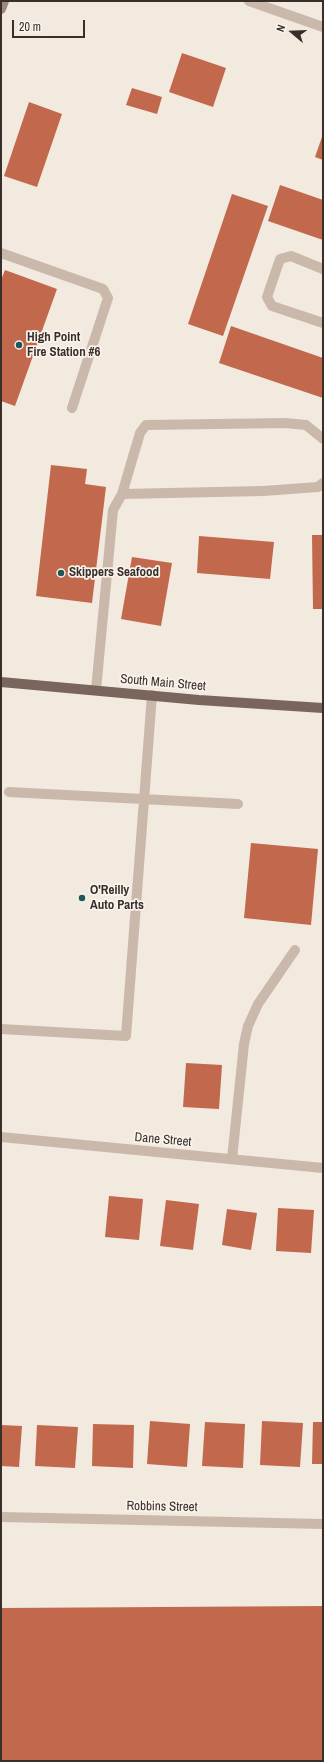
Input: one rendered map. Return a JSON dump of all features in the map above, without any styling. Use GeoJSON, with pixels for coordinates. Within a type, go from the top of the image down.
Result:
{"type":"FeatureCollection","features":[{"type":"Feature","properties":{"kind":"main road","name":"South Main Street"},"geometry":{"type":"LineString","coordinates":[[1,682],[323,708]]}},
{"type":"Feature","properties":{"kind":"street"},"geometry":{"type":"LineString","coordinates":[[1,9],[4,1]]}},
{"type":"Feature","properties":{"kind":"street"},"geometry":{"type":"LineString","coordinates":[[249,1],[323,27]]}},
{"type":"Feature","properties":{"kind":"street"},"geometry":{"type":"LineString","coordinates":[[1,253],[103,289],[108,298],[72,408]]}},
{"type":"Feature","properties":{"kind":"street"},"geometry":{"type":"LineString","coordinates":[[323,268],[291,256],[280,259],[266,297],[272,306],[323,323]]}},
{"type":"Feature","properties":{"kind":"street"},"geometry":{"type":"LineString","coordinates":[[96,690],[113,510],[122,494],[140,432],[146,424],[285,423],[306,425],[323,439]]}},
{"type":"Feature","properties":{"kind":"street"},"geometry":{"type":"LineString","coordinates":[[122,494],[263,492],[321,485]]}},
{"type":"Feature","properties":{"kind":"street"},"geometry":{"type":"LineString","coordinates":[[1,1029],[126,1036],[152,695]]}},
{"type":"Feature","properties":{"kind":"street"},"geometry":{"type":"LineString","coordinates":[[9,792],[238,804]]}},
{"type":"Feature","properties":{"kind":"street"},"geometry":{"type":"LineString","coordinates":[[232,1159],[244,1044],[248,1026],[258,1004],[295,950]]}},
{"type":"Feature","properties":{"kind":"street","name":"Dane Street"},"geometry":{"type":"LineString","coordinates":[[1,1137],[323,1168]]}},
{"type":"Feature","properties":{"kind":"street","name":"Robbins Street"},"geometry":{"type":"LineString","coordinates":[[1,1517],[323,1524]]}},
{"type":"Feature","properties":{"kind":"building"},"geometry":{"type":"Polygon","coordinates":[[[182,53],[226,68],[213,107],[169,92],[182,53]]]}},
{"type":"Feature","properties":{"kind":"building"},"geometry":{"type":"Polygon","coordinates":[[[132,88],[162,97],[157,114],[126,105],[132,88]]]}},
{"type":"Feature","properties":{"kind":"building"},"geometry":{"type":"Polygon","coordinates":[[[29,102],[62,114],[37,187],[4,176],[29,102]]]}},
{"type":"Feature","properties":{"kind":"building"},"geometry":{"type":"Polygon","coordinates":[[[323,134],[323,160],[315,157],[323,134]]]}},
{"type":"Feature","properties":{"kind":"building"},"geometry":{"type":"Polygon","coordinates":[[[280,185],[323,200],[323,240],[268,221],[280,185]]]}},
{"type":"Feature","properties":{"kind":"building"},"geometry":{"type":"Polygon","coordinates":[[[232,194],[268,206],[223,336],[188,324],[232,194]]]}},
{"type":"Feature","properties":{"kind":"building","name":"High Point Fire Station #6"},"geometry":{"type":"Polygon","coordinates":[[[5,270],[57,289],[15,406],[1,401],[1,280],[5,270]]]}},
{"type":"Feature","properties":{"kind":"building"},"geometry":{"type":"Polygon","coordinates":[[[231,326],[323,358],[323,398],[219,363],[231,326]]]}},
{"type":"Feature","properties":{"kind":"building"},"geometry":{"type":"Polygon","coordinates":[[[51,465],[87,469],[85,484],[106,487],[92,603],[36,596],[51,465]]]}},
{"type":"Feature","properties":{"kind":"building"},"geometry":{"type":"Polygon","coordinates":[[[312,535],[323,535],[323,609],[313,609],[312,535]]]}},
{"type":"Feature","properties":{"kind":"building"},"geometry":{"type":"Polygon","coordinates":[[[199,536],[274,542],[270,579],[197,573],[199,536]]]}},
{"type":"Feature","properties":{"kind":"building"},"geometry":{"type":"Polygon","coordinates":[[[132,557],[172,563],[161,626],[121,619],[132,557]]]}},
{"type":"Feature","properties":{"kind":"building"},"geometry":{"type":"Polygon","coordinates":[[[251,843],[318,849],[311,925],[244,918],[251,843]]]}},
{"type":"Feature","properties":{"kind":"building"},"geometry":{"type":"Polygon","coordinates":[[[186,1063],[222,1065],[219,1109],[183,1107],[186,1063]]]}},
{"type":"Feature","properties":{"kind":"building"},"geometry":{"type":"Polygon","coordinates":[[[109,1196],[143,1199],[139,1240],[105,1237],[109,1196]]]}},
{"type":"Feature","properties":{"kind":"building"},"geometry":{"type":"Polygon","coordinates":[[[166,1200],[199,1204],[193,1250],[160,1246],[166,1200]]]}},
{"type":"Feature","properties":{"kind":"building"},"geometry":{"type":"Polygon","coordinates":[[[278,1208],[314,1210],[311,1253],[276,1251],[278,1208]]]}},
{"type":"Feature","properties":{"kind":"building"},"geometry":{"type":"Polygon","coordinates":[[[227,1209],[257,1213],[251,1250],[222,1245],[227,1209]]]}},
{"type":"Feature","properties":{"kind":"building"},"geometry":{"type":"Polygon","coordinates":[[[150,1421],[190,1424],[187,1467],[147,1464],[150,1421]]]}},
{"type":"Feature","properties":{"kind":"building"},"geometry":{"type":"Polygon","coordinates":[[[262,1421],[303,1423],[300,1467],[260,1465],[262,1421]]]}},
{"type":"Feature","properties":{"kind":"building"},"geometry":{"type":"Polygon","coordinates":[[[205,1422],[245,1424],[243,1468],[202,1466],[205,1422]]]}},
{"type":"Feature","properties":{"kind":"building"},"geometry":{"type":"Polygon","coordinates":[[[313,1422],[323,1422],[323,1464],[312,1464],[313,1422]]]}},
{"type":"Feature","properties":{"kind":"building"},"geometry":{"type":"Polygon","coordinates":[[[93,1424],[134,1425],[133,1468],[92,1466],[93,1424]]]}},
{"type":"Feature","properties":{"kind":"building"},"geometry":{"type":"Polygon","coordinates":[[[1,1425],[22,1426],[19,1467],[1,1466],[1,1425]]]}},
{"type":"Feature","properties":{"kind":"building"},"geometry":{"type":"Polygon","coordinates":[[[37,1425],[78,1427],[75,1468],[35,1466],[37,1425]]]}},
{"type":"Feature","properties":{"kind":"building"},"geometry":{"type":"Polygon","coordinates":[[[323,1606],[323,1761],[1,1761],[1,1608],[323,1606]]]}},
{"type":"Feature","properties":{"kind":"place","name":"High Point Fire Station #6"},"geometry":{"type":"Point","coordinates":[19,345]}},
{"type":"Feature","properties":{"kind":"place","name":"Skippers Seafood"},"geometry":{"type":"Point","coordinates":[61,573]}},
{"type":"Feature","properties":{"kind":"place","name":"O'Reilly Auto Parts"},"geometry":{"type":"Point","coordinates":[82,898]}}]}
